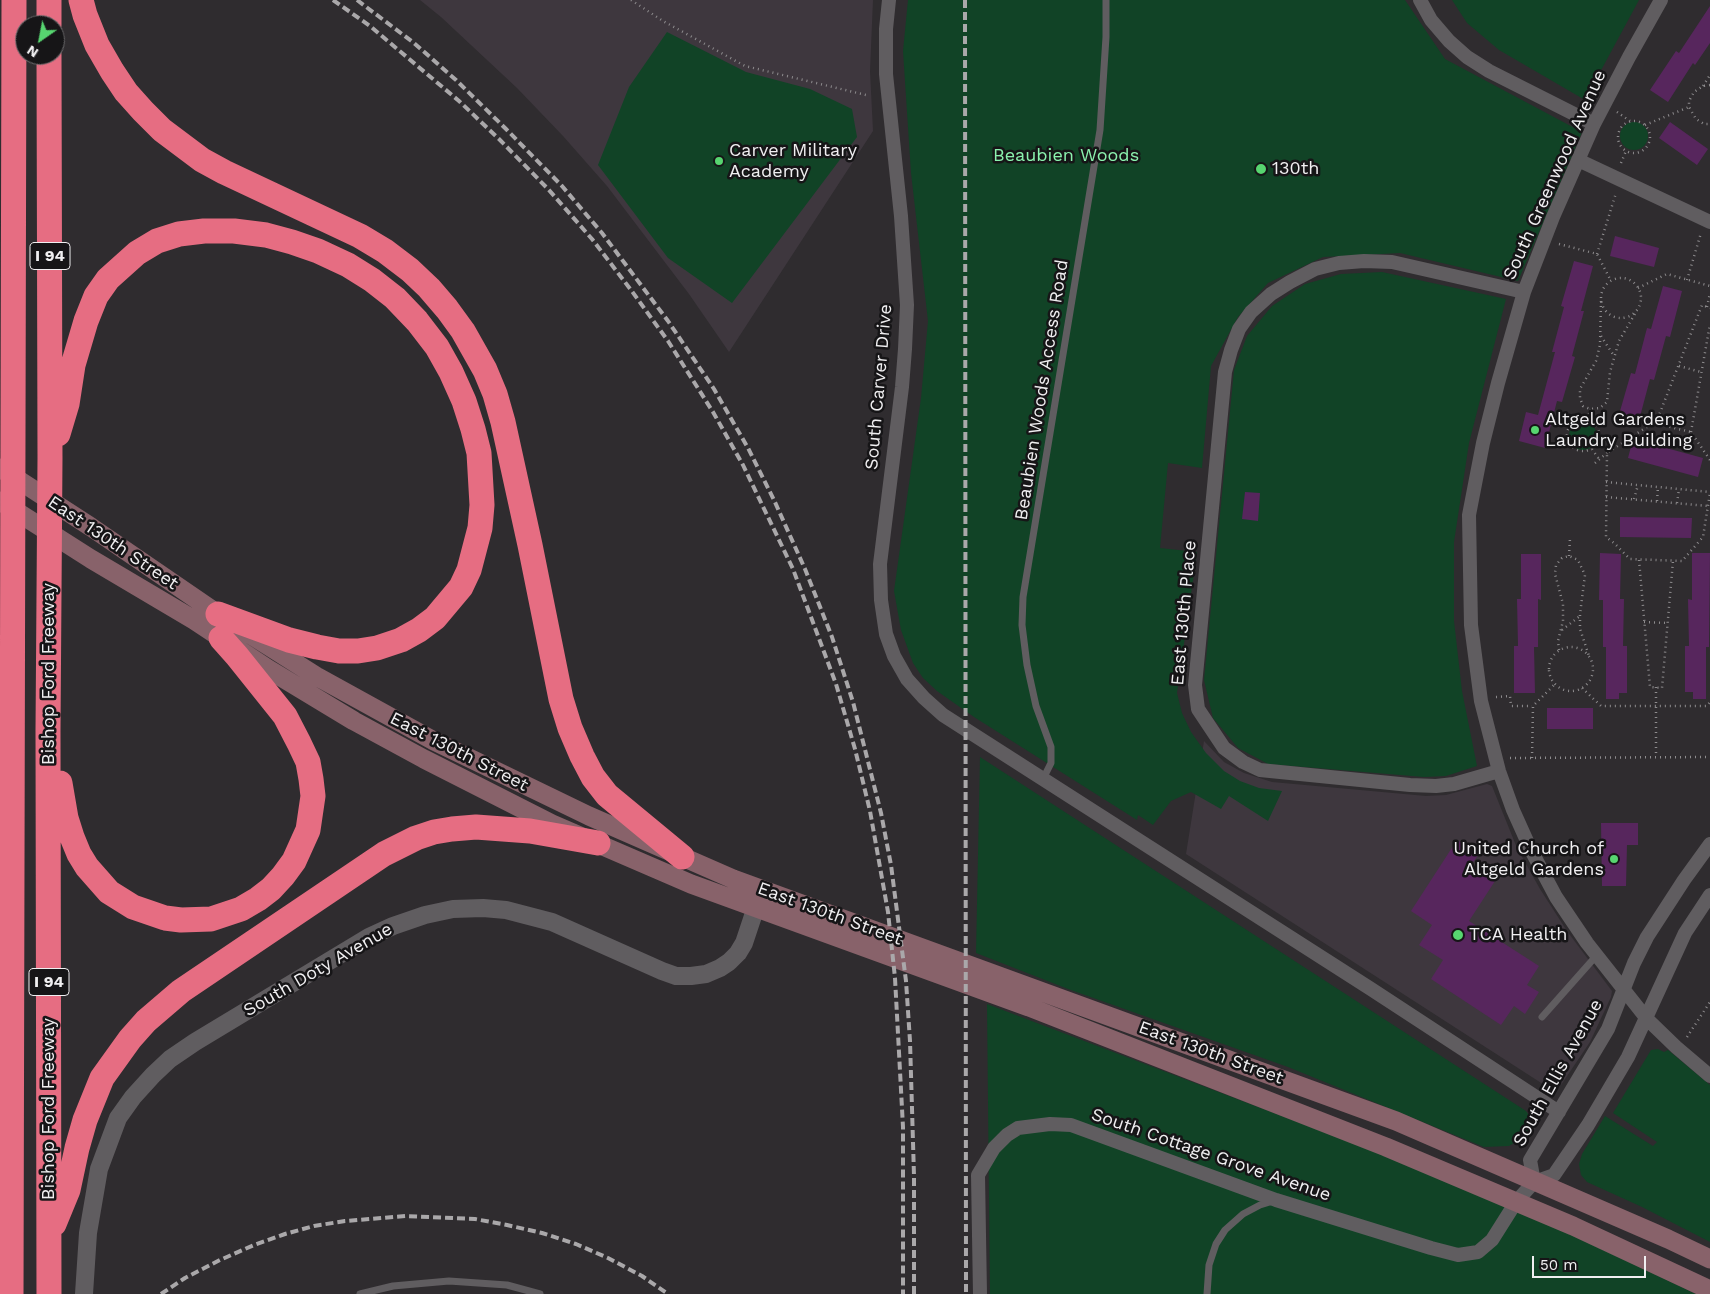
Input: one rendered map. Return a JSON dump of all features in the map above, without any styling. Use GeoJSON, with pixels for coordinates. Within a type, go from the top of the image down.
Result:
{"type":"FeatureCollection","features":[{"type":"Feature","properties":{"kind":"highway","name":"Bishop Ford Freeway"},"geometry":{"type":"LineString","coordinates":[[11,1294],[15,326],[14,0]]}},
{"type":"Feature","properties":{"kind":"highway"},"geometry":{"type":"LineString","coordinates":[[49,0],[49,15]]}},
{"type":"Feature","properties":{"kind":"highway"},"geometry":{"type":"LineString","coordinates":[[81,0],[97,44],[112,71],[126,92],[162,130],[202,160],[224,172],[360,236],[385,251],[410,270],[429,288],[463,331],[485,370],[495,394],[503,422],[561,699],[570,728],[593,777],[607,795],[682,857]]}},
{"type":"Feature","properties":{"kind":"highway","name":"Bishop Ford Freeway"},"geometry":{"type":"LineString","coordinates":[[49,65],[49,1294]]}},
{"type":"Feature","properties":{"kind":"highway"},"geometry":{"type":"LineString","coordinates":[[50,458],[67,404],[74,365],[86,321],[96,296],[108,279],[122,265],[137,253],[158,241],[179,234],[204,230],[234,231],[274,237],[318,251],[348,265],[372,280],[395,298],[417,321],[437,347],[451,372],[473,429],[479,454],[482,505],[480,528],[469,570],[461,587],[435,618],[419,630],[401,640],[377,648],[340,651],[219,626]]}},
{"type":"Feature","properties":{"kind":"highway"},"geometry":{"type":"LineString","coordinates":[[0,273],[15,326]]}},
{"type":"Feature","properties":{"kind":"highway"},"geometry":{"type":"LineString","coordinates":[[0,604],[14,555]]}},
{"type":"Feature","properties":{"kind":"highway"},"geometry":{"type":"LineString","coordinates":[[48,730],[72,838],[87,867],[109,892],[133,907],[147,913],[173,919],[211,919],[240,909],[258,899],[283,876],[294,860],[308,830],[313,796],[312,778],[300,743],[285,716],[237,656],[219,626]]}},
{"type":"Feature","properties":{"kind":"highway"},"geometry":{"type":"LineString","coordinates":[[50,1236],[68,1190],[85,1120],[102,1078],[135,1033],[181,991],[384,854],[416,838],[443,830],[476,827],[530,831],[598,844]]}},
{"type":"Feature","properties":{"kind":"highway"},"geometry":{"type":"LineString","coordinates":[[0,1075],[11,1121]]}},
{"type":"Feature","properties":{"kind":"main road","name":"East 130th Street"},"geometry":{"type":"LineString","coordinates":[[0,468],[91,527],[219,626],[268,669],[354,721],[552,824],[690,884],[1029,1007],[1386,1146],[1574,1226],[1710,1290]]}},
{"type":"Feature","properties":{"kind":"main road","name":"East 130th Street"},"geometry":{"type":"LineString","coordinates":[[0,501],[90,559],[194,620],[219,626],[316,676],[434,741],[580,812],[733,879],[1396,1121],[1710,1259]]}},
{"type":"Feature","properties":{"kind":"street","name":"South Carver Drive"},"geometry":{"type":"LineString","coordinates":[[889,0],[886,74],[901,216],[906,305],[902,387],[880,564],[881,600],[886,634],[894,656],[907,679],[924,698],[943,715],[1043,779]]}},
{"type":"Feature","properties":{"kind":"street"},"geometry":{"type":"LineString","coordinates":[[1420,0],[1431,20],[1449,42],[1467,57],[1489,71],[1594,124]]}},
{"type":"Feature","properties":{"kind":"street","name":"South Greenwood Avenue"},"geometry":{"type":"LineString","coordinates":[[1624,990],[1556,897],[1517,818],[1499,771],[1481,701],[1475,661],[1471,625],[1470,515],[1483,444],[1524,292],[1553,217],[1594,124],[1629,56],[1661,0]]}},
{"type":"Feature","properties":{"kind":"street"},"geometry":{"type":"LineString","coordinates":[[1578,160],[1706,225]]}},
{"type":"Feature","properties":{"kind":"street","name":"East 130th Place"},"geometry":{"type":"LineString","coordinates":[[1499,771],[1454,784],[1436,786],[1260,770],[1243,762],[1224,748],[1198,709],[1195,685],[1225,372],[1231,350],[1240,329],[1251,312],[1271,294],[1315,269],[1339,263],[1364,261],[1392,262],[1524,292]]}},
{"type":"Feature","properties":{"kind":"street"},"geometry":{"type":"LineString","coordinates":[[1043,779],[1559,1112]]}},
{"type":"Feature","properties":{"kind":"street","name":"South Ellis Avenue"},"geometry":{"type":"LineString","coordinates":[[1534,1182],[1530,1160],[1608,1029],[1634,963],[1647,937],[1710,844]]}},
{"type":"Feature","properties":{"kind":"street","name":"South Doty Avenue"},"geometry":{"type":"LineString","coordinates":[[84,1294],[88,1233],[99,1169],[118,1118],[133,1097],[153,1075],[170,1059],[195,1042],[369,938],[393,926],[425,915],[452,910],[483,908],[506,910],[552,922],[676,976],[706,974],[730,962],[738,953],[744,943],[762,888]]}},
{"type":"Feature","properties":{"kind":"street"},"geometry":{"type":"LineString","coordinates":[[1534,1182],[1554,1175],[1588,1125],[1628,1058],[1685,933],[1710,895]]}},
{"type":"Feature","properties":{"kind":"street"},"geometry":{"type":"LineString","coordinates":[[1624,990],[1647,1019],[1710,1076]]}},
{"type":"Feature","properties":{"kind":"street","name":"South Cottage Grove Avenue"},"geometry":{"type":"LineString","coordinates":[[980,1294],[978,1175],[994,1148],[1007,1135],[1018,1128],[1050,1124],[1071,1125],[1276,1200],[1458,1255],[1478,1252],[1492,1240],[1516,1202],[1534,1182]]}},
{"type":"Feature","properties":{"kind":"lane","name":"Beaubien Woods Access Road"},"geometry":{"type":"LineString","coordinates":[[1043,779],[1051,763],[1051,747],[1036,706],[1027,665],[1022,625],[1023,597],[1100,130],[1106,37],[1106,0]]}},
{"type":"Feature","properties":{"kind":"lane"},"geometry":{"type":"LineString","coordinates":[[1542,1017],[1597,955]]}},
{"type":"Feature","properties":{"kind":"lane"},"geometry":{"type":"LineString","coordinates":[[1207,1294],[1209,1265],[1216,1244],[1225,1230],[1243,1214],[1260,1205],[1276,1200]]}},
{"type":"Feature","properties":{"kind":"lane"},"geometry":{"type":"LineString","coordinates":[[360,1294],[393,1286],[449,1281],[507,1285],[540,1294]]}},
{"type":"Feature","properties":{"kind":"path"},"geometry":{"type":"LineString","coordinates":[[631,0],[663,21],[745,66],[866,95]]}},
{"type":"Feature","properties":{"kind":"path"},"geometry":{"type":"LineString","coordinates":[[1703,86],[1710,76]]}},
{"type":"Feature","properties":{"kind":"path"},"geometry":{"type":"LineString","coordinates":[[1710,84],[1694,92],[1689,106],[1696,119],[1704,124],[1710,124]]}},
{"type":"Feature","properties":{"kind":"path"},"geometry":{"type":"LineString","coordinates":[[1645,125],[1689,106]]}},
{"type":"Feature","properties":{"kind":"path"},"geometry":{"type":"LineString","coordinates":[[1617,112],[1631,121],[1637,121],[1645,125],[1651,136],[1647,147],[1637,153],[1626,151],[1620,145],[1618,136],[1621,128],[1631,121]]}},
{"type":"Feature","properties":{"kind":"path"},"geometry":{"type":"LineString","coordinates":[[1618,170],[1626,151]]}},
{"type":"Feature","properties":{"kind":"path"},"geometry":{"type":"LineString","coordinates":[[1596,254],[1617,190]]}},
{"type":"Feature","properties":{"kind":"path"},"geometry":{"type":"LineString","coordinates":[[1688,280],[1706,225]]}},
{"type":"Feature","properties":{"kind":"path"},"geometry":{"type":"LineString","coordinates":[[1558,244],[1596,254],[1611,281]]}},
{"type":"Feature","properties":{"kind":"path"},"geometry":{"type":"LineString","coordinates":[[1638,288],[1667,274],[1710,286]]}},
{"type":"Feature","properties":{"kind":"path"},"geometry":{"type":"LineString","coordinates":[[1617,278],[1627,278],[1636,284],[1638,288],[1641,302],[1619,341],[1610,372],[1607,402],[1600,408],[1590,410],[1584,406],[1580,398],[1580,389],[1596,362],[1600,345],[1602,291],[1611,281],[1617,278]]}},
{"type":"Feature","properties":{"kind":"path"},"geometry":{"type":"LineString","coordinates":[[1656,423],[1702,306],[1708,308],[1710,293]]}},
{"type":"Feature","properties":{"kind":"path"},"geometry":{"type":"LineString","coordinates":[[1601,301],[1607,312],[1612,316],[1624,318],[1636,312]]}},
{"type":"Feature","properties":{"kind":"path"},"geometry":{"type":"LineString","coordinates":[[1691,432],[1710,324]]}},
{"type":"Feature","properties":{"kind":"path"},"geometry":{"type":"LineString","coordinates":[[1600,334],[1614,356]]}},
{"type":"Feature","properties":{"kind":"path"},"geometry":{"type":"LineString","coordinates":[[1678,366],[1702,372]]}},
{"type":"Feature","properties":{"kind":"path"},"geometry":{"type":"LineString","coordinates":[[1588,419],[1590,410]]}},
{"type":"Feature","properties":{"kind":"path"},"geometry":{"type":"LineString","coordinates":[[1588,419],[1597,426],[1600,433],[1599,441],[1592,449],[1584,451],[1577,450],[1571,446],[1567,439],[1567,431],[1571,424],[1577,420],[1588,419]]}},
{"type":"Feature","properties":{"kind":"path"},"geometry":{"type":"LineString","coordinates":[[1595,463],[1653,423],[1691,432],[1710,460]]}},
{"type":"Feature","properties":{"kind":"path"},"geometry":{"type":"LineString","coordinates":[[1592,449],[1599,459]]}},
{"type":"Feature","properties":{"kind":"path"},"geometry":{"type":"LineString","coordinates":[[1606,482],[1710,492],[1703,537],[1682,561],[1630,559],[1606,537],[1606,482],[1607,454]]}},
{"type":"Feature","properties":{"kind":"path"},"geometry":{"type":"LineString","coordinates":[[1634,499],[1638,485]]}},
{"type":"Feature","properties":{"kind":"path"},"geometry":{"type":"LineString","coordinates":[[1657,501],[1658,487]]}},
{"type":"Feature","properties":{"kind":"path"},"geometry":{"type":"LineString","coordinates":[[1677,503],[1679,489]]}},
{"type":"Feature","properties":{"kind":"path"},"geometry":{"type":"LineString","coordinates":[[1606,497],[1708,506]]}},
{"type":"Feature","properties":{"kind":"path"},"geometry":{"type":"LineString","coordinates":[[1569,556],[1570,538]]}},
{"type":"Feature","properties":{"kind":"path"},"geometry":{"type":"LineString","coordinates":[[1559,650],[1558,641],[1563,621],[1564,604],[1555,574],[1556,565],[1562,558],[1569,556],[1578,560],[1585,575],[1581,597],[1580,629],[1593,666],[1592,676],[1582,688],[1572,691],[1562,689],[1551,678],[1549,668],[1551,661],[1559,650],[1579,648],[1589,656]]}},
{"type":"Feature","properties":{"kind":"path"},"geometry":{"type":"LineString","coordinates":[[1638,560],[1650,687],[1656,688],[1662,688],[1673,561]]}},
{"type":"Feature","properties":{"kind":"path"},"geometry":{"type":"LineString","coordinates":[[1560,631],[1580,616]]}},
{"type":"Feature","properties":{"kind":"path"},"geometry":{"type":"LineString","coordinates":[[1644,622],[1668,623]]}},
{"type":"Feature","properties":{"kind":"path"},"geometry":{"type":"LineString","coordinates":[[1496,697],[1510,696],[1511,706],[1533,706],[1556,684]]}},
{"type":"Feature","properties":{"kind":"path"},"geometry":{"type":"LineString","coordinates":[[1582,688],[1601,706],[1707,706],[1710,702]]}},
{"type":"Feature","properties":{"kind":"path"},"geometry":{"type":"LineString","coordinates":[[1656,688],[1656,757]]}},
{"type":"Feature","properties":{"kind":"path"},"geometry":{"type":"LineString","coordinates":[[1532,758],[1533,706]]}},
{"type":"Feature","properties":{"kind":"path"},"geometry":{"type":"LineString","coordinates":[[1510,758],[1710,757]]}},
{"type":"Feature","properties":{"kind":"path"},"geometry":{"type":"LineString","coordinates":[[1684,1042],[1710,1002]]}},
{"type":"Feature","properties":{"kind":"shaded area","name":"Carver Military Academy"},"geometry":{"type":"Polygon","coordinates":[[[420,0],[873,0],[870,71],[873,131],[729,352],[689,294],[607,186],[517,88],[441,17],[420,0]]]}},
{"type":"Feature","properties":{"kind":"shaded area"},"geometry":{"type":"Polygon","coordinates":[[[1204,741],[1224,762],[1244,773],[1272,782],[1426,796],[1446,795],[1487,784],[1492,786],[1517,848],[1540,889],[1567,931],[1612,991],[1590,1042],[1561,1085],[1549,1088],[1186,854],[1204,741]]]}},
{"type":"Feature","properties":{"kind":"green space","name":"Beaubien Woods"},"geometry":{"type":"Polygon","coordinates":[[[908,0],[1405,0],[1445,59],[1582,132],[1518,281],[1400,253],[1323,257],[1268,283],[1238,317],[1211,366],[1202,468],[1168,463],[1160,548],[1197,552],[1177,693],[1182,713],[1191,732],[1206,753],[1224,771],[1240,781],[1259,788],[1282,791],[1268,821],[1229,796],[1221,809],[1191,792],[1171,801],[1153,825],[1138,815],[1137,820],[974,717],[937,691],[923,678],[913,663],[901,630],[894,591],[921,398],[928,321],[911,173],[903,51],[908,0]]]}},
{"type":"Feature","properties":{"kind":"green space"},"geometry":{"type":"Polygon","coordinates":[[[1452,0],[1639,0],[1585,100],[1499,50],[1467,23],[1452,0]]]}},
{"type":"Feature","properties":{"kind":"green space"},"geometry":{"type":"Polygon","coordinates":[[[667,32],[746,72],[810,89],[852,109],[857,137],[732,303],[668,258],[598,165],[629,87],[667,32]]]}},
{"type":"Feature","properties":{"kind":"green space"},"geometry":{"type":"Polygon","coordinates":[[[1634,122],[1644,126],[1648,136],[1644,146],[1634,150],[1624,146],[1620,136],[1624,126],[1634,122]]]}},
{"type":"Feature","properties":{"kind":"green space"},"geometry":{"type":"Polygon","coordinates":[[[1382,272],[1506,299],[1469,443],[1454,542],[1454,621],[1462,691],[1477,766],[1446,776],[1424,777],[1268,764],[1238,748],[1213,718],[1204,680],[1234,370],[1247,336],[1272,306],[1305,284],[1341,274],[1382,272]]]}},
{"type":"Feature","properties":{"kind":"green space"},"geometry":{"type":"Polygon","coordinates":[[[1583,422],[1593,426],[1597,436],[1593,446],[1583,450],[1573,446],[1569,436],[1573,426],[1583,422]]]}},
{"type":"Feature","properties":{"kind":"green space"},"geometry":{"type":"Polygon","coordinates":[[[980,757],[1526,1111],[1534,1122],[1529,1134],[1509,1146],[1484,1147],[1288,1067],[1068,989],[976,953],[980,757]]]}},
{"type":"Feature","properties":{"kind":"green space"},"geometry":{"type":"Polygon","coordinates":[[[987,1004],[1445,1178],[1526,1213],[1696,1294],[990,1294],[987,1004]]]}},
{"type":"Feature","properties":{"kind":"green space"},"geometry":{"type":"Polygon","coordinates":[[[1658,1049],[1664,1052],[1668,1050],[1710,1085],[1710,1242],[1642,1207],[1587,1182],[1581,1175],[1579,1164],[1582,1154],[1605,1116],[1653,1146],[1657,1142],[1613,1113],[1651,1050],[1658,1049]]]}},
{"type":"Feature","properties":{"kind":"building"},"geometry":{"type":"Polygon","coordinates":[[[1710,6],[1710,43],[1695,65],[1693,63],[1668,102],[1650,90],[1676,51],[1679,53],[1710,6]]]}},
{"type":"Feature","properties":{"kind":"building"},"geometry":{"type":"Polygon","coordinates":[[[1670,122],[1708,149],[1697,165],[1659,138],[1670,122]]]}},
{"type":"Feature","properties":{"kind":"building"},"geometry":{"type":"Polygon","coordinates":[[[1615,236],[1659,248],[1654,267],[1610,256],[1615,236]]]}},
{"type":"Feature","properties":{"kind":"building"},"geometry":{"type":"Polygon","coordinates":[[[1574,261],[1593,266],[1572,356],[1575,357],[1562,402],[1557,401],[1545,448],[1519,441],[1526,412],[1538,415],[1555,352],[1552,352],[1564,307],[1561,306],[1574,261]]]}},
{"type":"Feature","properties":{"kind":"building"},"geometry":{"type":"Polygon","coordinates":[[[1663,286],[1682,291],[1670,337],[1666,336],[1654,380],[1650,379],[1638,424],[1618,418],[1631,373],[1635,374],[1647,328],[1651,329],[1663,286]]]}},
{"type":"Feature","properties":{"kind":"building"},"geometry":{"type":"Polygon","coordinates":[[[1633,439],[1703,458],[1698,477],[1628,458],[1633,439]]]}},
{"type":"Feature","properties":{"kind":"building"},"geometry":{"type":"Polygon","coordinates":[[[1245,492],[1260,493],[1258,521],[1242,519],[1245,492]]]}},
{"type":"Feature","properties":{"kind":"building"},"geometry":{"type":"Polygon","coordinates":[[[1620,517],[1692,518],[1691,538],[1620,537],[1620,517]]]}},
{"type":"Feature","properties":{"kind":"building"},"geometry":{"type":"Polygon","coordinates":[[[1600,553],[1621,554],[1620,599],[1624,599],[1623,646],[1627,646],[1627,693],[1619,693],[1619,699],[1606,699],[1606,647],[1603,647],[1603,600],[1599,600],[1600,553]]]}},
{"type":"Feature","properties":{"kind":"building"},"geometry":{"type":"Polygon","coordinates":[[[1692,553],[1710,553],[1709,647],[1706,647],[1706,699],[1693,699],[1693,692],[1685,692],[1685,646],[1689,646],[1688,599],[1692,600],[1692,553]]]}},
{"type":"Feature","properties":{"kind":"building"},"geometry":{"type":"Polygon","coordinates":[[[1521,554],[1541,554],[1541,600],[1538,599],[1538,647],[1534,647],[1535,693],[1514,693],[1514,646],[1518,646],[1517,599],[1521,599],[1521,554]]]}},
{"type":"Feature","properties":{"kind":"building"},"geometry":{"type":"Polygon","coordinates":[[[1547,708],[1593,708],[1593,729],[1547,729],[1547,708]]]}},
{"type":"Feature","properties":{"kind":"building","name":"United Church of Altgeld Gardens"},"geometry":{"type":"Polygon","coordinates":[[[1601,823],[1638,823],[1638,845],[1627,845],[1626,886],[1602,886],[1601,823]]]}},
{"type":"Feature","properties":{"kind":"building","name":"TCA Health"},"geometry":{"type":"Polygon","coordinates":[[[1457,840],[1479,854],[1471,865],[1495,881],[1469,921],[1539,966],[1527,985],[1539,992],[1525,1014],[1514,1006],[1501,1025],[1431,979],[1443,960],[1419,945],[1432,925],[1411,911],[1457,840]]]}},
{"type":"Feature","properties":{"kind":"railway"},"geometry":{"type":"LineString","coordinates":[[333,0],[370,26],[459,101],[548,189],[592,239],[668,341],[713,412],[743,465],[793,569],[836,684],[855,749],[870,811],[888,912],[895,978],[903,1127],[903,1294]]}},
{"type":"Feature","properties":{"kind":"railway"},"geometry":{"type":"LineString","coordinates":[[357,0],[414,43],[456,80],[562,186],[602,233],[668,321],[714,389],[748,448],[805,569],[832,637],[853,702],[881,813],[891,865],[906,981],[910,1041],[914,1176],[914,1294]]}},
{"type":"Feature","properties":{"kind":"railway"},"geometry":{"type":"LineString","coordinates":[[965,0],[966,1294]]}},
{"type":"Feature","properties":{"kind":"railway"},"geometry":{"type":"LineString","coordinates":[[161,1294],[185,1278],[220,1260],[285,1234],[314,1226],[345,1221],[406,1216],[475,1219],[542,1233],[576,1244],[608,1258],[642,1276],[668,1294]]}},
{"type":"Feature","properties":{"kind":"place","name":"Carver Military Academy"},"geometry":{"type":"Point","coordinates":[719,161]}},
{"type":"Feature","properties":{"kind":"place","name":"130th"},"geometry":{"type":"Point","coordinates":[1261,169]}},
{"type":"Feature","properties":{"kind":"place","name":"Altgeld Gardens Laundry Building"},"geometry":{"type":"Point","coordinates":[1535,430]}},
{"type":"Feature","properties":{"kind":"place","name":"United Church of Altgeld Gardens"},"geometry":{"type":"Point","coordinates":[1614,859]}},
{"type":"Feature","properties":{"kind":"place","name":"TCA Health"},"geometry":{"type":"Point","coordinates":[1458,935]}}]}
